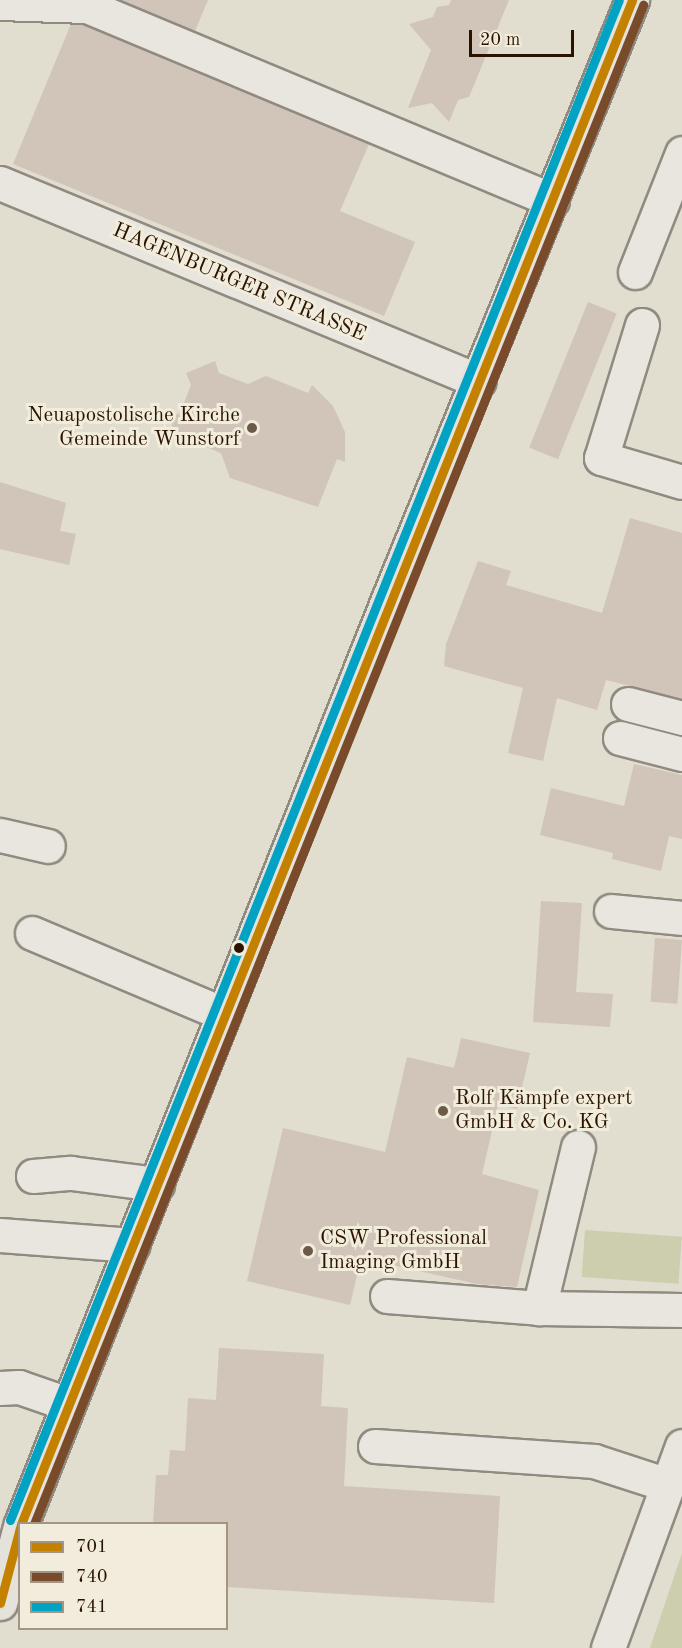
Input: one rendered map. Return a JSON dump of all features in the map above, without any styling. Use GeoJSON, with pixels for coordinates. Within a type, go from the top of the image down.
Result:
{"type":"FeatureCollection","features":[{"type":"Feature","properties":{"kind":"main road"},"geometry":{"type":"LineString","coordinates":[[21,1522],[632,0]]}},
{"type":"Feature","properties":{"kind":"main road"},"geometry":{"type":"LineString","coordinates":[[0,1603],[18,1533]]}},
{"type":"Feature","properties":{"kind":"street"},"geometry":{"type":"LineString","coordinates":[[0,3],[87,6],[552,200]]}},
{"type":"Feature","properties":{"kind":"street"},"geometry":{"type":"LineString","coordinates":[[635,272],[682,153]]}},
{"type":"Feature","properties":{"kind":"street","name":"HAGENBURGER STRASSE"},"geometry":{"type":"LineString","coordinates":[[0,183],[478,381]]}},
{"type":"Feature","properties":{"kind":"street"},"geometry":{"type":"LineString","coordinates":[[642,326],[601,458],[682,482]]}},
{"type":"Feature","properties":{"kind":"street"},"geometry":{"type":"LineString","coordinates":[[628,704],[682,718]]}},
{"type":"Feature","properties":{"kind":"street"},"geometry":{"type":"LineString","coordinates":[[620,738],[682,754]]}},
{"type":"Feature","properties":{"kind":"street"},"geometry":{"type":"LineString","coordinates":[[0,835],[48,846]]}},
{"type":"Feature","properties":{"kind":"street"},"geometry":{"type":"LineString","coordinates":[[611,911],[682,918]]}},
{"type":"Feature","properties":{"kind":"street"},"geometry":{"type":"LineString","coordinates":[[32,933],[224,1014]]}},
{"type":"Feature","properties":{"kind":"street"},"geometry":{"type":"LineString","coordinates":[[539,1308],[578,1147]]}},
{"type":"Feature","properties":{"kind":"street"},"geometry":{"type":"LineString","coordinates":[[33,1176],[71,1173],[157,1184]]}},
{"type":"Feature","properties":{"kind":"street"},"geometry":{"type":"LineString","coordinates":[[0,1235],[133,1245]]}},
{"type":"Feature","properties":{"kind":"street"},"geometry":{"type":"LineString","coordinates":[[387,1296],[539,1308],[682,1310]]}},
{"type":"Feature","properties":{"kind":"street"},"geometry":{"type":"LineString","coordinates":[[0,1388],[19,1387],[68,1404]]}},
{"type":"Feature","properties":{"kind":"street"},"geometry":{"type":"LineString","coordinates":[[375,1446],[594,1461],[668,1485]]}},
{"type":"Feature","properties":{"kind":"street"},"geometry":{"type":"LineString","coordinates":[[608,1648],[682,1446]]}},
{"type":"Feature","properties":{"kind":"green space"},"geometry":{"type":"Polygon","coordinates":[[[585,1230],[682,1237],[678,1284],[582,1277],[585,1230]]]}},
{"type":"Feature","properties":{"kind":"green space"},"geometry":{"type":"Polygon","coordinates":[[[682,1553],[682,1648],[650,1648],[682,1553]]]}},
{"type":"Feature","properties":{"kind":"building"},"geometry":{"type":"Polygon","coordinates":[[[121,0],[208,0],[195,31],[121,0]]]}},
{"type":"Feature","properties":{"kind":"building"},"geometry":{"type":"Polygon","coordinates":[[[451,0],[509,0],[469,97],[458,100],[449,122],[432,103],[408,108],[431,50],[409,24],[433,17],[437,7],[449,5],[451,0]]]}},
{"type":"Feature","properties":{"kind":"building"},"geometry":{"type":"Polygon","coordinates":[[[71,24],[83,25],[369,144],[340,211],[415,242],[384,316],[13,164],[71,24]]]}},
{"type":"Feature","properties":{"kind":"building"},"geometry":{"type":"Polygon","coordinates":[[[588,302],[617,314],[558,459],[529,448],[588,302]]]}},
{"type":"Feature","properties":{"kind":"building","name":"Neuapostolische Kirche Gemeinde Wunstorf"},"geometry":{"type":"Polygon","coordinates":[[[215,361],[219,373],[248,384],[266,376],[308,393],[312,385],[333,406],[345,432],[345,462],[337,459],[318,507],[230,478],[221,453],[192,441],[181,446],[169,418],[180,413],[191,385],[186,373],[215,361]]]}},
{"type":"Feature","properties":{"kind":"building"},"geometry":{"type":"Polygon","coordinates":[[[0,482],[66,503],[60,531],[76,534],[69,565],[0,549],[0,482]]]}},
{"type":"Feature","properties":{"kind":"building"},"geometry":{"type":"Polygon","coordinates":[[[630,518],[682,533],[682,699],[606,680],[597,710],[557,698],[543,761],[508,753],[523,688],[444,666],[446,644],[478,561],[511,571],[506,585],[602,613],[630,518]]]}},
{"type":"Feature","properties":{"kind":"building"},"geometry":{"type":"Polygon","coordinates":[[[634,764],[682,775],[682,839],[669,836],[661,871],[612,859],[613,853],[540,835],[551,788],[624,806],[634,764]]]}},
{"type":"Feature","properties":{"kind":"building"},"geometry":{"type":"Polygon","coordinates":[[[541,901],[582,903],[576,992],[613,994],[610,1027],[533,1022],[541,901]]]}},
{"type":"Feature","properties":{"kind":"building"},"geometry":{"type":"Polygon","coordinates":[[[655,938],[682,940],[677,1004],[651,1002],[655,938]]]}},
{"type":"Feature","properties":{"kind":"building"},"geometry":{"type":"Polygon","coordinates":[[[461,1038],[530,1053],[517,1109],[498,1105],[482,1174],[539,1190],[517,1287],[477,1284],[361,1258],[350,1305],[247,1281],[283,1128],[385,1152],[407,1057],[454,1068],[461,1038]]]}},
{"type":"Feature","properties":{"kind":"building"},"geometry":{"type":"Polygon","coordinates":[[[219,1348],[324,1354],[321,1406],[348,1408],[344,1486],[500,1496],[494,1603],[228,1587],[228,1522],[153,1522],[156,1475],[168,1475],[170,1450],[185,1451],[188,1398],[216,1400],[219,1348]]]}},
{"type":"Feature","properties":{"kind":"transit line","name":"741"},"geometry":{"type":"LineString","coordinates":[[10,1520],[619,0]]}},
{"type":"Feature","properties":{"kind":"transit line","name":"701"},"geometry":{"type":"LineString","coordinates":[[22,1522],[632,0]]}},
{"type":"Feature","properties":{"kind":"transit line","name":"740"},"geometry":{"type":"LineString","coordinates":[[35,1522],[643,5]]}},
{"type":"Feature","properties":{"kind":"transit line","name":"701"},"geometry":{"type":"LineString","coordinates":[[0,1603],[18,1536]]}},
{"type":"Feature","properties":{"kind":"place","name":"Neuapostolische Kirche Gemeinde Wunstorf"},"geometry":{"type":"Point","coordinates":[252,428]}},
{"type":"Feature","properties":{"kind":"place","name":"Rolf Kämpfe expert GmbH & Co. KG"},"geometry":{"type":"Point","coordinates":[443,1111]}},
{"type":"Feature","properties":{"kind":"place","name":"CSW Professional Imaging GmbH"},"geometry":{"type":"Point","coordinates":[308,1251]}}]}
